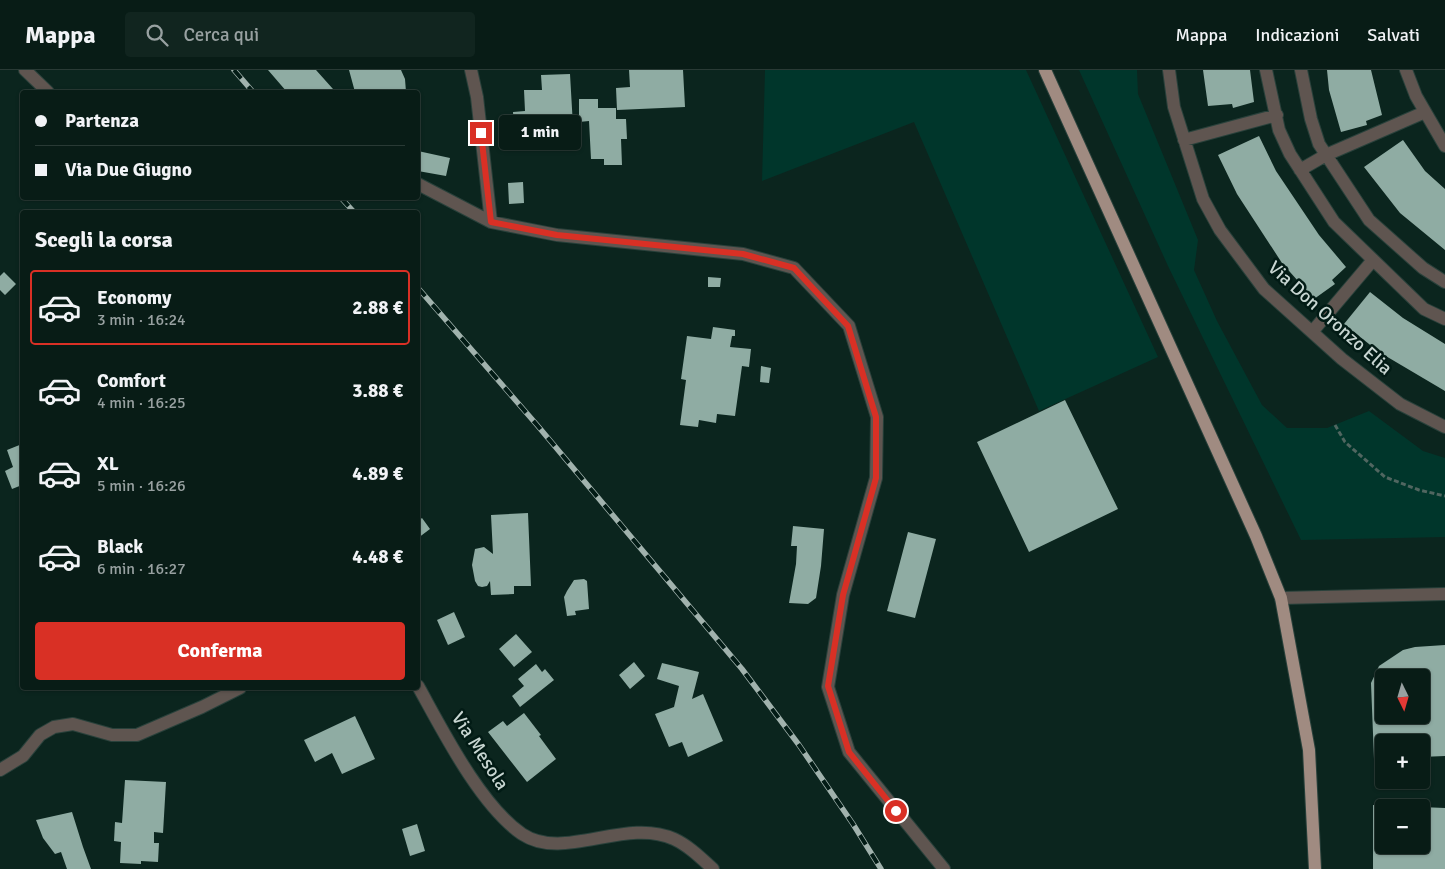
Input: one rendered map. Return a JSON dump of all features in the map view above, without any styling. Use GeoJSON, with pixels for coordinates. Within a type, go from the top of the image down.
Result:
{"type":"FeatureCollection","features":[{"type":"Feature","properties":{"kind":"main road"},"geometry":{"type":"LineString","coordinates":[[1045,70],[1252,527],[1281,598],[1309,750],[1315,869]]}},
{"type":"Feature","properties":{"kind":"street"},"geometry":{"type":"LineString","coordinates":[[25,70],[46,90]]}},
{"type":"Feature","properties":{"kind":"street"},"geometry":{"type":"LineString","coordinates":[[472,70],[477,97],[491,222]]}},
{"type":"Feature","properties":{"kind":"street","name":"Via Don Oronzo Elia"},"geometry":{"type":"LineString","coordinates":[[1169,70],[1174,107],[1203,199],[1220,230],[1264,289],[1342,358],[1400,404],[1445,427]]}},
{"type":"Feature","properties":{"kind":"street"},"geometry":{"type":"LineString","coordinates":[[1266,70],[1279,130],[1290,154],[1334,222],[1424,309],[1445,319]]}},
{"type":"Feature","properties":{"kind":"street"},"geometry":{"type":"LineString","coordinates":[[1301,70],[1311,119],[1319,144],[1369,220],[1422,268],[1445,282]]}},
{"type":"Feature","properties":{"kind":"street"},"geometry":{"type":"LineString","coordinates":[[1406,70],[1424,112],[1445,146]]}},
{"type":"Feature","properties":{"kind":"street"},"geometry":{"type":"LineString","coordinates":[[1300,170],[1326,155],[1424,112]]}},
{"type":"Feature","properties":{"kind":"street"},"geometry":{"type":"LineString","coordinates":[[1184,140],[1277,115]]}},
{"type":"Feature","properties":{"kind":"street"},"geometry":{"type":"LineString","coordinates":[[420,185],[491,222],[557,235],[743,254],[794,268],[848,326],[876,417],[876,478],[843,595],[828,686],[849,752],[944,869]]}},
{"type":"Feature","properties":{"kind":"street"},"geometry":{"type":"LineString","coordinates":[[1312,332],[1373,260]]}},
{"type":"Feature","properties":{"kind":"street"},"geometry":{"type":"LineString","coordinates":[[1281,598],[1445,594]]}},
{"type":"Feature","properties":{"kind":"street","name":"Via Mesola"},"geometry":{"type":"LineString","coordinates":[[420,689],[480,792],[508,822],[523,834],[541,842],[559,844],[619,834],[658,835],[673,839],[688,847],[713,869]]}},
{"type":"Feature","properties":{"kind":"street"},"geometry":{"type":"LineString","coordinates":[[0,770],[23,756],[40,735],[54,727],[73,724],[112,736],[137,734],[202,707],[236,690]]}},
{"type":"Feature","properties":{"kind":"path"},"geometry":{"type":"LineString","coordinates":[[1335,424],[1344,442],[1384,477],[1419,490],[1445,496]]}},
{"type":"Feature","properties":{"kind":"green space"},"geometry":{"type":"Polygon","coordinates":[[[765,70],[1026,70],[1158,357],[1039,411],[914,122],[762,181],[765,70]]]}},
{"type":"Feature","properties":{"kind":"green space"},"geometry":{"type":"Polygon","coordinates":[[[1079,70],[1137,70],[1138,94],[1198,240],[1194,270],[1217,321],[1262,405],[1287,428],[1327,428],[1369,411],[1423,451],[1445,458],[1445,537],[1301,540],[1168,266],[1079,70]]]}},
{"type":"Feature","properties":{"kind":"building"},"geometry":{"type":"Polygon","coordinates":[[[268,70],[316,70],[333,89],[332,90],[285,90],[268,70]]]}},
{"type":"Feature","properties":{"kind":"building"},"geometry":{"type":"Polygon","coordinates":[[[349,70],[401,70],[405,79],[406,90],[354,90],[349,70]]]}},
{"type":"Feature","properties":{"kind":"building"},"geometry":{"type":"Polygon","coordinates":[[[629,70],[683,70],[685,107],[617,110],[616,88],[630,87],[629,70]]]}},
{"type":"Feature","properties":{"kind":"building"},"geometry":{"type":"Polygon","coordinates":[[[1203,70],[1250,70],[1254,102],[1233,108],[1232,104],[1208,106],[1203,70]]]}},
{"type":"Feature","properties":{"kind":"building"},"geometry":{"type":"Polygon","coordinates":[[[1327,70],[1371,70],[1382,115],[1366,121],[1367,125],[1341,132],[1329,90],[1327,70]]]}},
{"type":"Feature","properties":{"kind":"building"},"geometry":{"type":"Polygon","coordinates":[[[570,74],[573,126],[514,129],[513,112],[525,111],[524,90],[542,90],[541,75],[570,74]]]}},
{"type":"Feature","properties":{"kind":"building"},"geometry":{"type":"Polygon","coordinates":[[[579,99],[598,99],[598,108],[616,108],[616,119],[626,119],[627,139],[621,139],[622,165],[604,165],[604,159],[591,159],[589,121],[579,122],[579,99]]]}},
{"type":"Feature","properties":{"kind":"building"},"geometry":{"type":"Polygon","coordinates":[[[1259,136],[1276,171],[1319,235],[1346,267],[1332,280],[1335,284],[1314,299],[1282,263],[1237,194],[1218,155],[1259,136]]]}},
{"type":"Feature","properties":{"kind":"building"},"geometry":{"type":"Polygon","coordinates":[[[1403,140],[1425,171],[1445,189],[1445,250],[1400,213],[1364,167],[1403,140]]]}},
{"type":"Feature","properties":{"kind":"building"},"geometry":{"type":"Polygon","coordinates":[[[420,151],[450,158],[446,176],[420,171],[420,151]]]}},
{"type":"Feature","properties":{"kind":"building"},"geometry":{"type":"Polygon","coordinates":[[[523,182],[524,203],[509,204],[508,183],[523,182]]]}},
{"type":"Feature","properties":{"kind":"building"},"geometry":{"type":"Polygon","coordinates":[[[4,272],[16,284],[5,295],[0,290],[0,276],[4,272]]]}},
{"type":"Feature","properties":{"kind":"building"},"geometry":{"type":"Polygon","coordinates":[[[708,277],[721,278],[720,287],[708,287],[708,277]]]}},
{"type":"Feature","properties":{"kind":"building"},"geometry":{"type":"Polygon","coordinates":[[[1370,292],[1403,318],[1445,344],[1445,391],[1379,352],[1344,324],[1370,292]]]}},
{"type":"Feature","properties":{"kind":"building"},"geometry":{"type":"Polygon","coordinates":[[[713,327],[735,330],[735,336],[732,336],[730,347],[751,349],[749,367],[742,366],[735,416],[717,414],[716,423],[699,420],[698,427],[680,425],[686,380],[681,379],[687,336],[711,339],[713,327]]]}},
{"type":"Feature","properties":{"kind":"building"},"geometry":{"type":"Polygon","coordinates":[[[761,366],[771,368],[769,383],[760,382],[761,366]]]}},
{"type":"Feature","properties":{"kind":"building"},"geometry":{"type":"Polygon","coordinates":[[[1065,400],[1118,509],[1029,552],[977,442],[1065,400]]]}},
{"type":"Feature","properties":{"kind":"building"},"geometry":{"type":"Polygon","coordinates":[[[20,445],[20,486],[12,489],[5,471],[13,467],[7,450],[20,445]]]}},
{"type":"Feature","properties":{"kind":"building"},"geometry":{"type":"Polygon","coordinates":[[[528,513],[531,586],[514,586],[514,594],[491,595],[490,581],[487,586],[482,587],[478,586],[475,581],[472,565],[475,549],[484,547],[493,554],[491,515],[528,513]]]}},
{"type":"Feature","properties":{"kind":"building"},"geometry":{"type":"Polygon","coordinates":[[[422,518],[430,529],[420,536],[420,520],[422,518]]]}},
{"type":"Feature","properties":{"kind":"building"},"geometry":{"type":"Polygon","coordinates":[[[793,526],[824,529],[816,598],[808,604],[789,603],[796,564],[797,546],[791,546],[793,526]]]}},
{"type":"Feature","properties":{"kind":"building"},"geometry":{"type":"Polygon","coordinates":[[[908,532],[936,539],[915,618],[887,611],[908,532]]]}},
{"type":"Feature","properties":{"kind":"building"},"geometry":{"type":"Polygon","coordinates":[[[584,579],[587,581],[589,609],[575,611],[576,615],[567,616],[564,597],[574,580],[584,579]]]}},
{"type":"Feature","properties":{"kind":"building"},"geometry":{"type":"Polygon","coordinates":[[[454,612],[465,637],[448,645],[437,620],[454,612]]]}},
{"type":"Feature","properties":{"kind":"building"},"geometry":{"type":"Polygon","coordinates":[[[516,634],[532,652],[514,667],[499,649],[516,634]]]}},
{"type":"Feature","properties":{"kind":"building"},"geometry":{"type":"Polygon","coordinates":[[[1445,645],[1445,756],[1430,757],[1430,734],[1375,734],[1374,759],[1371,683],[1375,674],[1375,724],[1430,724],[1430,669],[1378,669],[1379,666],[1403,650],[1415,647],[1445,645]]]}},
{"type":"Feature","properties":{"kind":"building"},"geometry":{"type":"Polygon","coordinates":[[[634,662],[645,676],[630,689],[619,675],[634,662]]]}},
{"type":"Feature","properties":{"kind":"building"},"geometry":{"type":"Polygon","coordinates":[[[662,663],[699,672],[692,699],[703,694],[723,741],[688,757],[682,742],[669,747],[655,714],[674,707],[679,686],[657,679],[662,663]]]}},
{"type":"Feature","properties":{"kind":"building"},"geometry":{"type":"Polygon","coordinates":[[[536,664],[542,672],[545,669],[554,680],[520,707],[512,696],[524,686],[518,679],[536,664]]]}},
{"type":"Feature","properties":{"kind":"building"},"geometry":{"type":"Polygon","coordinates":[[[524,713],[556,759],[527,782],[488,732],[503,721],[507,726],[524,713]]]}},
{"type":"Feature","properties":{"kind":"building"},"geometry":{"type":"Polygon","coordinates":[[[355,716],[375,759],[342,774],[332,753],[315,762],[304,740],[355,716]]]}},
{"type":"Feature","properties":{"kind":"building"},"geometry":{"type":"Polygon","coordinates":[[[125,780],[166,782],[163,833],[154,832],[154,843],[159,843],[158,862],[141,861],[141,864],[120,863],[121,842],[114,841],[115,822],[122,823],[125,780]]]}},
{"type":"Feature","properties":{"kind":"building"},"geometry":{"type":"Polygon","coordinates":[[[1373,805],[1375,805],[1375,854],[1430,854],[1430,807],[1445,808],[1445,869],[1373,869],[1373,805]]]}},
{"type":"Feature","properties":{"kind":"building"},"geometry":{"type":"Polygon","coordinates":[[[72,812],[91,869],[67,869],[61,852],[55,854],[43,838],[36,820],[72,812]]]}},
{"type":"Feature","properties":{"kind":"building"},"geometry":{"type":"Polygon","coordinates":[[[417,824],[425,851],[410,856],[402,829],[417,824]]]}},
{"type":"Feature","properties":{"kind":"railway"},"geometry":{"type":"LineString","coordinates":[[234,70],[251,90]]}},
{"type":"Feature","properties":{"kind":"railway"},"geometry":{"type":"LineString","coordinates":[[343,200],[352,210]]}},
{"type":"Feature","properties":{"kind":"railway"},"geometry":{"type":"LineString","coordinates":[[420,290],[537,425],[742,669],[799,745],[881,869]]}},
{"type":"Feature","properties":{"kind":"route"},"geometry":{"type":"LineString","coordinates":[[481,133],[491,222],[557,235],[743,254],[794,268],[848,326],[876,417],[876,478],[843,595],[828,686],[849,752],[896,811]]}}]}
